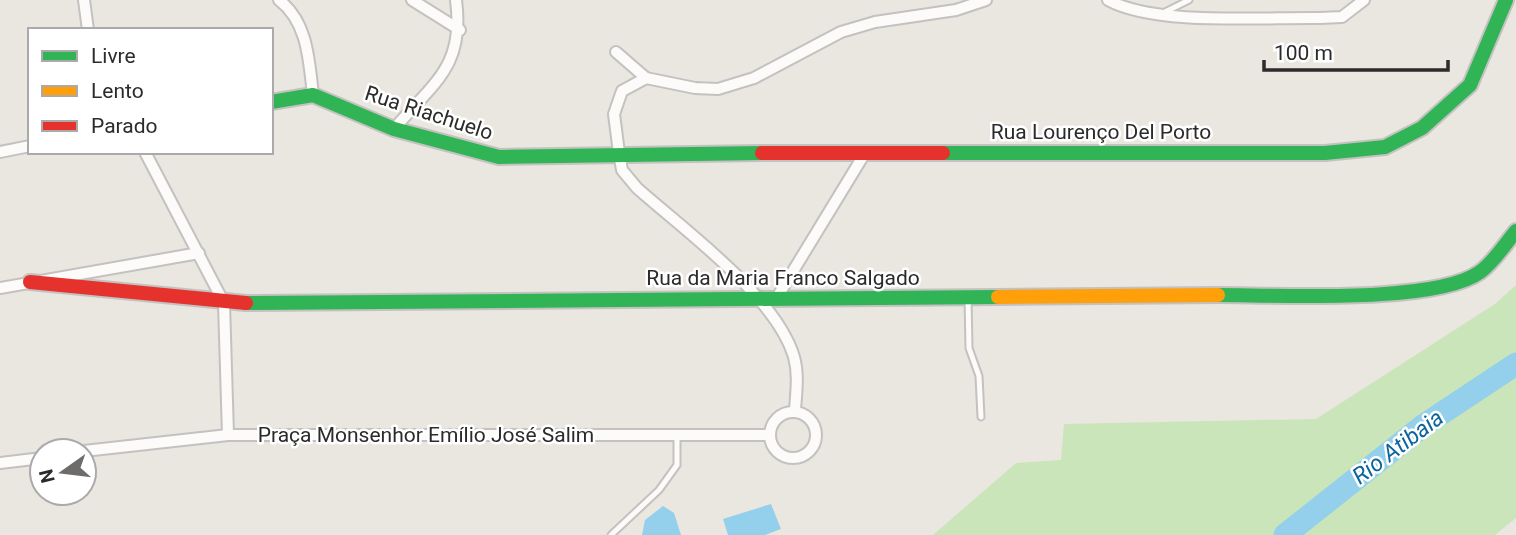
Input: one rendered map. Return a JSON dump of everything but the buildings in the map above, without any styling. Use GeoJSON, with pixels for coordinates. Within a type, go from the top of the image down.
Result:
{"type":"FeatureCollection","features":[{"type":"Feature","properties":{"kind":"street"},"geometry":{"type":"LineString","coordinates":[[84,0],[89,28]]}},
{"type":"Feature","properties":{"kind":"street"},"geometry":{"type":"LineString","coordinates":[[273,102],[313,95],[307,44],[290,9],[279,0]]}},
{"type":"Feature","properties":{"kind":"street"},"geometry":{"type":"LineString","coordinates":[[412,0],[460,30]]}},
{"type":"Feature","properties":{"kind":"street"},"geometry":{"type":"LineString","coordinates":[[394,129],[437,82],[453,57],[460,30],[456,0]]}},
{"type":"Feature","properties":{"kind":"street"},"geometry":{"type":"LineString","coordinates":[[616,52],[646,78],[695,88],[718,89],[754,78],[841,32],[875,22],[956,10],[986,0]]}},
{"type":"Feature","properties":{"kind":"street"},"geometry":{"type":"LineString","coordinates":[[1108,0],[1126,10],[1159,15],[1342,17],[1364,0]]}},
{"type":"Feature","properties":{"kind":"street","name":"Rua Lourenço Del Porto"},"geometry":{"type":"LineString","coordinates":[[618,153],[1325,153],[1385,147],[1422,128],[1469,85],[1506,0]]}},
{"type":"Feature","properties":{"kind":"street"},"geometry":{"type":"LineString","coordinates":[[646,78],[622,91],[614,114],[622,170],[637,188],[769,299],[793,356],[797,374],[795,411]]}},
{"type":"Feature","properties":{"kind":"street","name":"Rua Riachuelo"},"geometry":{"type":"LineString","coordinates":[[313,95],[394,129],[499,158],[618,153]]}},
{"type":"Feature","properties":{"kind":"street"},"geometry":{"type":"LineString","coordinates":[[0,152],[28,146]]}},
{"type":"Feature","properties":{"kind":"street"},"geometry":{"type":"LineString","coordinates":[[769,299],[865,153]]}},
{"type":"Feature","properties":{"kind":"street"},"geometry":{"type":"LineString","coordinates":[[146,154],[225,303],[228,435]]}},
{"type":"Feature","properties":{"kind":"street","name":"Rua da Maria Franco Salgado"},"geometry":{"type":"LineString","coordinates":[[30,282],[225,303],[1390,294],[1445,286],[1480,272],[1516,231]]}},
{"type":"Feature","properties":{"kind":"street"},"geometry":{"type":"LineString","coordinates":[[0,288],[199,253]]}},
{"type":"Feature","properties":{"kind":"street"},"geometry":{"type":"LineString","coordinates":[[795,411],[807,417],[815,429],[814,444],[810,451],[797,458],[789,458],[775,450],[769,435],[779,416],[795,411]]}},
{"type":"Feature","properties":{"kind":"street","name":"Praça Monsenhor Emílio José Salim"},"geometry":{"type":"LineString","coordinates":[[98,449],[228,435],[769,435]]}},
{"type":"Feature","properties":{"kind":"street"},"geometry":{"type":"LineString","coordinates":[[0,463],[28,460]]}},
{"type":"Feature","properties":{"kind":"lane"},"geometry":{"type":"LineString","coordinates":[[1159,15],[1188,0]]}},
{"type":"Feature","properties":{"kind":"lane"},"geometry":{"type":"LineString","coordinates":[[968,298],[969,348],[979,376],[981,417]]}},
{"type":"Feature","properties":{"kind":"lane"},"geometry":{"type":"LineString","coordinates":[[611,535],[659,490],[677,465],[677,435]]}},
{"type":"Feature","properties":{"kind":"green space"},"geometry":{"type":"Polygon","coordinates":[[[1516,285],[1516,518],[1495,535],[933,535],[1016,463],[1061,460],[1064,424],[1316,419],[1495,304],[1516,285]]]}},
{"type":"Feature","properties":{"kind":"water"},"geometry":{"type":"Polygon","coordinates":[[[771,504],[781,529],[765,535],[728,535],[723,519],[771,504]]]}},
{"type":"Feature","properties":{"kind":"water"},"geometry":{"type":"Polygon","coordinates":[[[663,506],[674,513],[681,535],[642,535],[645,520],[663,506]]]}},
{"type":"Feature","properties":{"kind":"waterway","name":"Rio Atibaia"},"geometry":{"type":"LineString","coordinates":[[1285,535],[1424,425],[1516,364]]}},
{"type":"Feature","properties":{"kind":"traffic: fast"},"geometry":{"type":"LineString","coordinates":[[943,153],[1325,153],[1385,147],[1422,128],[1470,85],[1506,0]]}},
{"type":"Feature","properties":{"kind":"traffic: fast"},"geometry":{"type":"LineString","coordinates":[[273,102],[313,95],[394,129],[499,157],[762,153]]}},
{"type":"Feature","properties":{"kind":"traffic: fast"},"geometry":{"type":"LineString","coordinates":[[1218,295],[1354,296],[1429,289],[1458,282],[1480,272],[1516,231]]}},
{"type":"Feature","properties":{"kind":"traffic: fast"},"geometry":{"type":"LineString","coordinates":[[246,303],[998,297]]}},
{"type":"Feature","properties":{"kind":"traffic: slow"},"geometry":{"type":"LineString","coordinates":[[998,297],[1218,295]]}},
{"type":"Feature","properties":{"kind":"traffic: jam"},"geometry":{"type":"LineString","coordinates":[[762,153],[943,153]]}},
{"type":"Feature","properties":{"kind":"traffic: jam"},"geometry":{"type":"LineString","coordinates":[[30,282],[246,303]]}}]}
